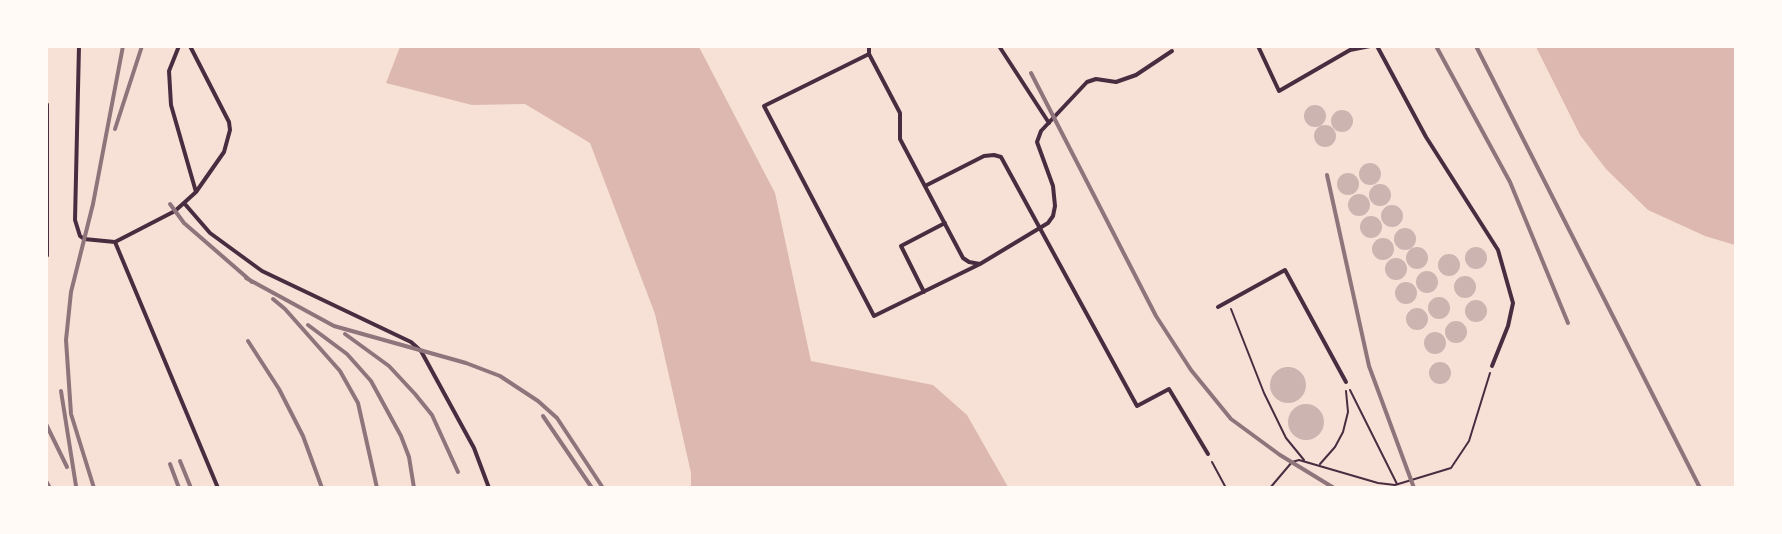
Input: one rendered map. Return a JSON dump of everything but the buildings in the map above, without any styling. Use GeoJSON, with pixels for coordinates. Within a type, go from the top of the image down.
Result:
{"type":"FeatureCollection","features":[{"type":"Feature","properties":{"kind":"street"},"geometry":{"type":"LineString","coordinates":[[46,105],[46,255]]}},
{"type":"Feature","properties":{"kind":"lane"},"geometry":{"type":"LineString","coordinates":[[79,46],[75,220],[80,236],[84,240],[115,242],[166,218],[196,192],[224,152],[230,130],[225,111],[190,46]]}},
{"type":"Feature","properties":{"kind":"lane"},"geometry":{"type":"LineString","coordinates":[[179,46],[169,71],[171,105],[196,192]]}},
{"type":"Feature","properties":{"kind":"lane"},"geometry":{"type":"LineString","coordinates":[[869,46],[869,54],[900,113],[900,139],[963,258],[980,264]]}},
{"type":"Feature","properties":{"kind":"lane"},"geometry":{"type":"LineString","coordinates":[[999,46],[1049,123]]}},
{"type":"Feature","properties":{"kind":"lane"},"geometry":{"type":"LineString","coordinates":[[1258,46],[1279,91],[1350,50],[1370,46]]}},
{"type":"Feature","properties":{"kind":"lane"},"geometry":{"type":"LineString","coordinates":[[1377,46],[1426,137],[1498,250],[1513,303],[1508,326],[1492,366]]}},
{"type":"Feature","properties":{"kind":"lane"},"geometry":{"type":"LineString","coordinates":[[869,54],[764,106],[874,316],[980,264],[1048,223],[1055,206],[1053,186],[1037,142],[1041,131],[1087,82],[1095,79],[1116,82],[1136,75],[1172,51]]}},
{"type":"Feature","properties":{"kind":"lane"},"geometry":{"type":"LineString","coordinates":[[925,186],[984,156],[994,154],[1001,157],[1137,406],[1169,389],[1208,454]]}},
{"type":"Feature","properties":{"kind":"lane"},"geometry":{"type":"LineString","coordinates":[[184,203],[210,233],[262,271],[411,342],[421,351],[474,448],[489,488]]}},
{"type":"Feature","properties":{"kind":"lane"},"geometry":{"type":"LineString","coordinates":[[924,292],[901,246],[945,223]]}},
{"type":"Feature","properties":{"kind":"lane"},"geometry":{"type":"LineString","coordinates":[[115,242],[218,488]]}},
{"type":"Feature","properties":{"kind":"lane"},"geometry":{"type":"LineString","coordinates":[[1218,306],[1285,270],[1346,382]]}},
{"type":"Feature","properties":{"kind":"path"},"geometry":{"type":"LineString","coordinates":[[1228,301],[1264,393],[1287,438],[1306,461]]}},
{"type":"Feature","properties":{"kind":"path"},"geometry":{"type":"LineString","coordinates":[[1270,488],[1293,462],[1299,459],[1378,483],[1398,484],[1451,468],[1458,462],[1469,441],[1492,366]]}},
{"type":"Feature","properties":{"kind":"path"},"geometry":{"type":"LineString","coordinates":[[1346,382],[1398,484]]}},
{"type":"Feature","properties":{"kind":"path"},"geometry":{"type":"LineString","coordinates":[[1320,465],[1335,447],[1343,432],[1348,412],[1346,382]]}},
{"type":"Feature","properties":{"kind":"path"},"geometry":{"type":"LineString","coordinates":[[1208,454],[1226,488]]}},
{"type":"Feature","properties":{"kind":"shaded area"},"geometry":{"type":"Polygon","coordinates":[[[400,47],[699,47],[775,193],[811,361],[933,385],[967,415],[1008,487],[691,487],[691,473],[655,314],[590,143],[525,104],[472,105],[386,83],[400,47]]]}},
{"type":"Feature","properties":{"kind":"shaded area"},"geometry":{"type":"Polygon","coordinates":[[[1536,47],[1735,47],[1735,245],[1705,236],[1648,210],[1606,169],[1580,135],[1536,47]]]}},
{"type":"Feature","properties":{"kind":"railway"},"geometry":{"type":"LineString","coordinates":[[94,488],[71,414],[66,340],[71,292],[93,204],[123,46]]}},
{"type":"Feature","properties":{"kind":"railway"},"geometry":{"type":"LineString","coordinates":[[115,129],[142,46]]}},
{"type":"Feature","properties":{"kind":"railway"},"geometry":{"type":"LineString","coordinates":[[1436,46],[1510,182],[1568,323]]}},
{"type":"Feature","properties":{"kind":"railway"},"geometry":{"type":"LineString","coordinates":[[1476,46],[1700,488]]}},
{"type":"Feature","properties":{"kind":"railway"},"geometry":{"type":"LineString","coordinates":[[1031,73],[1156,316],[1191,370],[1231,419],[1280,455],[1334,488]]}},
{"type":"Feature","properties":{"kind":"railway"},"geometry":{"type":"LineString","coordinates":[[1327,175],[1369,366],[1414,488]]}},
{"type":"Feature","properties":{"kind":"railway"},"geometry":{"type":"LineString","coordinates":[[170,204],[184,223],[252,282]]}},
{"type":"Feature","properties":{"kind":"railway"},"geometry":{"type":"LineString","coordinates":[[246,278],[334,326],[466,363],[500,376],[538,401],[557,418],[603,488]]}},
{"type":"Feature","properties":{"kind":"railway"},"geometry":{"type":"LineString","coordinates":[[273,299],[285,309],[340,371],[358,403],[377,488]]}},
{"type":"Feature","properties":{"kind":"railway"},"geometry":{"type":"LineString","coordinates":[[308,325],[347,354],[371,381],[401,436],[409,457],[414,488]]}},
{"type":"Feature","properties":{"kind":"railway"},"geometry":{"type":"LineString","coordinates":[[345,334],[389,366],[415,394],[432,415],[458,472]]}},
{"type":"Feature","properties":{"kind":"railway"},"geometry":{"type":"LineString","coordinates":[[248,341],[279,389],[303,436],[322,488]]}},
{"type":"Feature","properties":{"kind":"railway"},"geometry":{"type":"LineString","coordinates":[[61,391],[76,486]]}},
{"type":"Feature","properties":{"kind":"railway"},"geometry":{"type":"LineString","coordinates":[[543,416],[592,488]]}},
{"type":"Feature","properties":{"kind":"railway"},"geometry":{"type":"LineString","coordinates":[[46,424],[67,467]]}},
{"type":"Feature","properties":{"kind":"railway"},"geometry":{"type":"LineString","coordinates":[[180,461],[191,488]]}},
{"type":"Feature","properties":{"kind":"railway"},"geometry":{"type":"LineString","coordinates":[[170,464],[179,488]]}},
{"type":"Feature","properties":{"kind":"railway"},"geometry":{"type":"LineString","coordinates":[[46,481],[50,488]]}}]}
